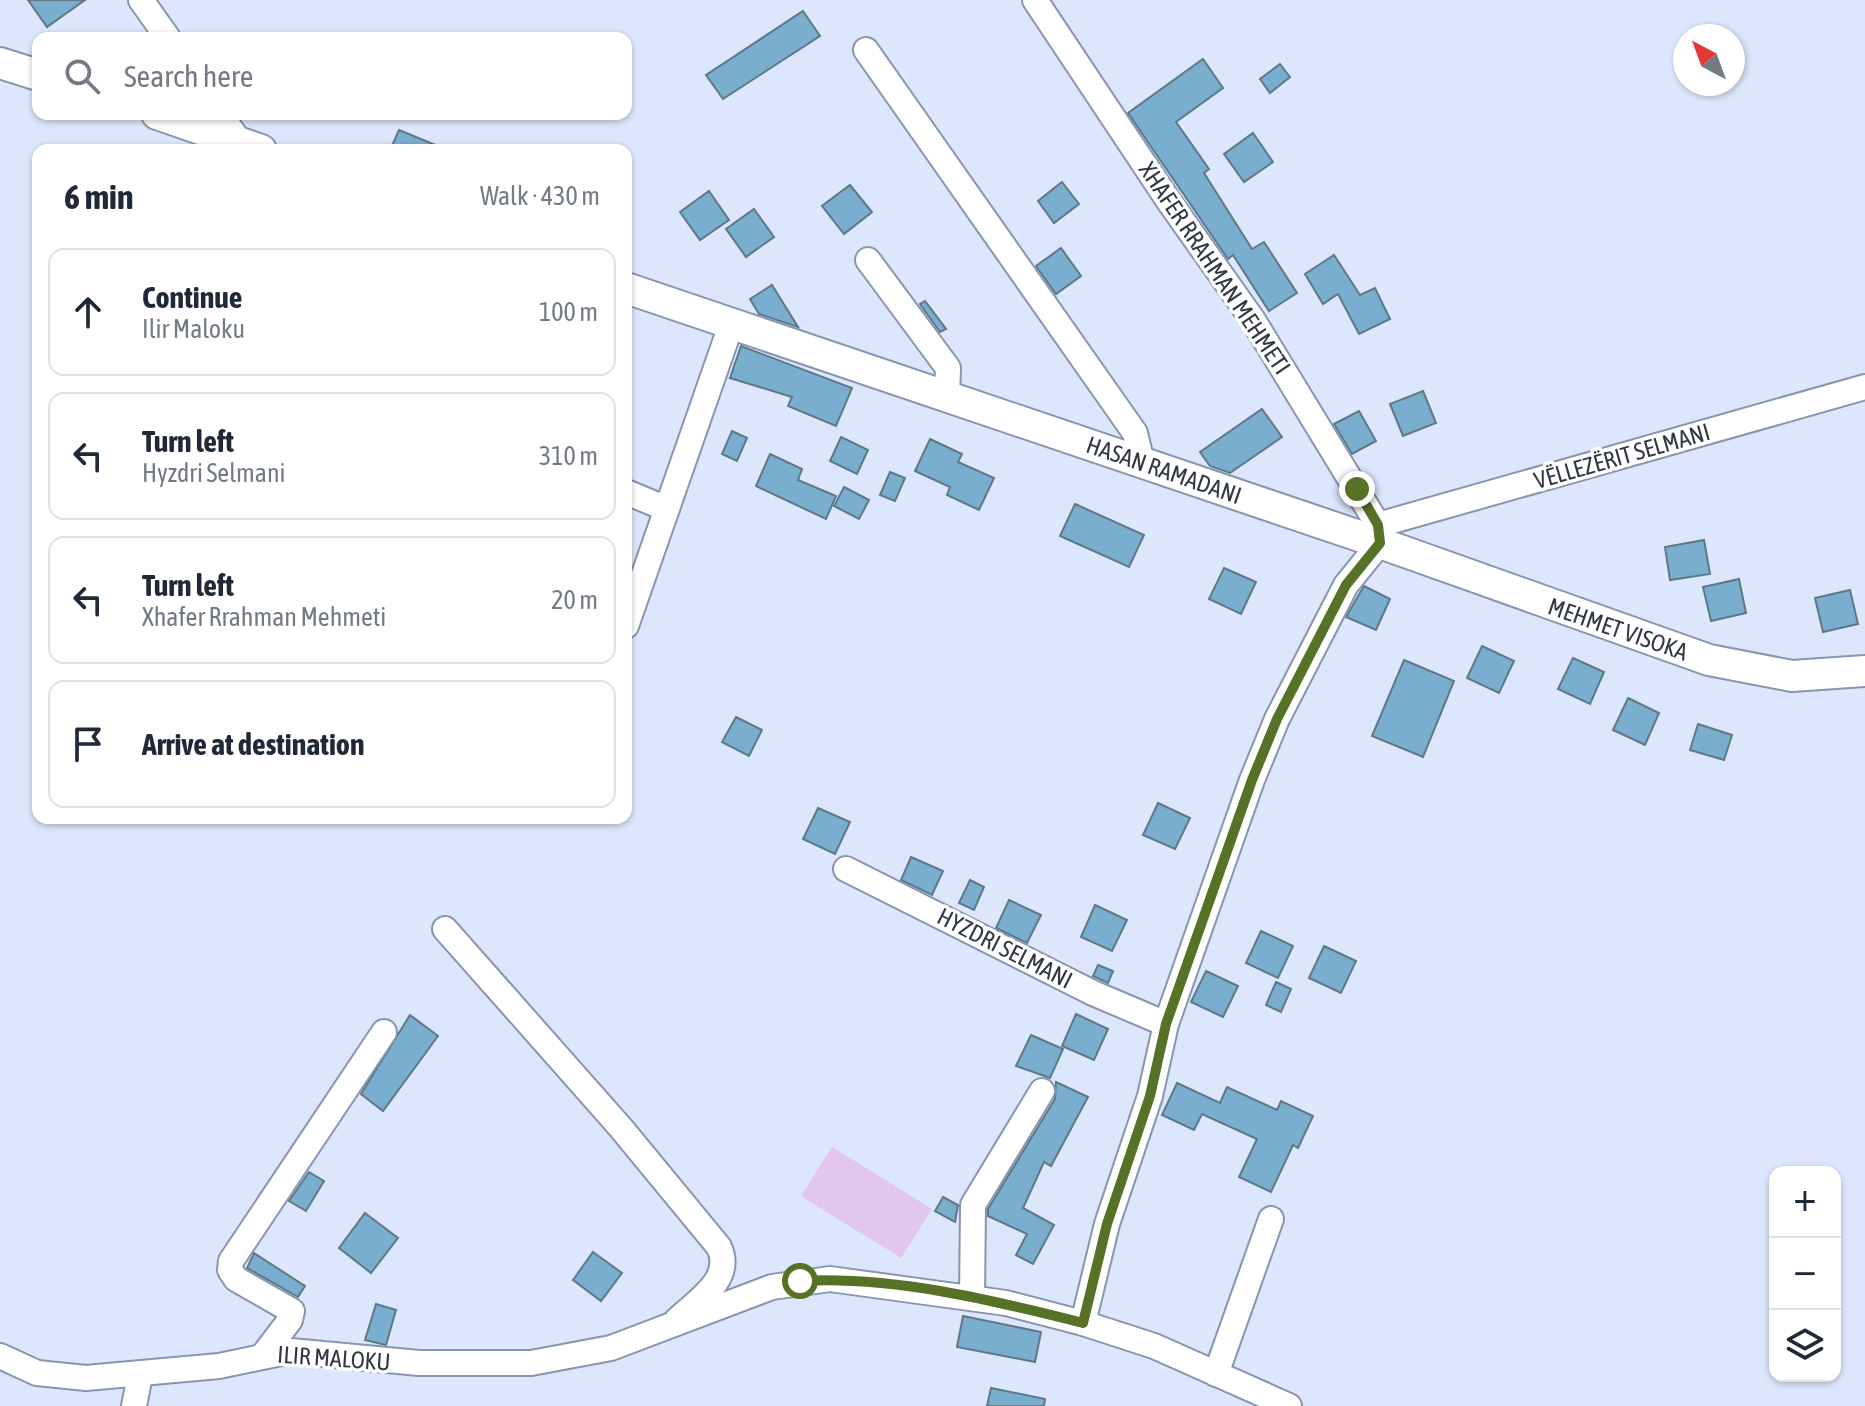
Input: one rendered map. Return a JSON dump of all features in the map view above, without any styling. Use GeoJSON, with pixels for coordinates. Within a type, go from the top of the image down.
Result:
{"type":"FeatureCollection","features":[{"type":"Feature","properties":{"kind":"main road"},"geometry":{"type":"LineString","coordinates":[[0,63],[32,73]]}},
{"type":"Feature","properties":{"kind":"main road"},"geometry":{"type":"LineString","coordinates":[[175,120],[247,144]]}},
{"type":"Feature","properties":{"kind":"main road","name":"HASAN RAMADANI"},"geometry":{"type":"LineString","coordinates":[[632,290],[1142,463],[1379,534]]}},
{"type":"Feature","properties":{"kind":"main road","name":"MEHMET VISOKA"},"geometry":{"type":"LineString","coordinates":[[1379,534],[1653,642],[1736,668],[1792,676],[1865,671]]}},
{"type":"Feature","properties":{"kind":"street"},"geometry":{"type":"LineString","coordinates":[[141,0],[164,32]]}},
{"type":"Feature","properties":{"kind":"street","name":"XHAFER RRAHMAN MEHMETI"},"geometry":{"type":"LineString","coordinates":[[1035,0],[1170,203],[1253,320],[1379,534]]}},
{"type":"Feature","properties":{"kind":"street"},"geometry":{"type":"LineString","coordinates":[[866,50],[1135,433],[1142,463]]}},
{"type":"Feature","properties":{"kind":"street"},"geometry":{"type":"LineString","coordinates":[[226,120],[249,144]]}},
{"type":"Feature","properties":{"kind":"street"},"geometry":{"type":"LineString","coordinates":[[868,260],[948,368],[947,398]]}},
{"type":"Feature","properties":{"kind":"street"},"geometry":{"type":"LineString","coordinates":[[632,609],[731,325]]}},
{"type":"Feature","properties":{"kind":"street","name":"VËLLEZËRIT SELMANI"},"geometry":{"type":"LineString","coordinates":[[1379,534],[1865,387]]}},
{"type":"Feature","properties":{"kind":"street"},"geometry":{"type":"LineString","coordinates":[[632,494],[667,509]]}},
{"type":"Feature","properties":{"kind":"street"},"geometry":{"type":"LineString","coordinates":[[1289,1406],[1154,1346],[1083,1323],[1107,1224],[1150,1096],[1166,1024],[1277,719],[1346,585],[1379,534]]}},
{"type":"Feature","properties":{"kind":"street","name":"HYZDRI SELMANI"},"geometry":{"type":"LineString","coordinates":[[846,869],[1093,993],[1166,1024]]}},
{"type":"Feature","properties":{"kind":"street","name":"ILIR MALOKU"},"geometry":{"type":"LineString","coordinates":[[445,929],[621,1128],[719,1247],[724,1262],[721,1278],[668,1327]]}},
{"type":"Feature","properties":{"kind":"street"},"geometry":{"type":"LineString","coordinates":[[264,1354],[290,1320],[292,1311],[236,1279],[230,1270],[231,1261],[384,1032]]}},
{"type":"Feature","properties":{"kind":"street"},"geometry":{"type":"LineString","coordinates":[[972,1298],[973,1205],[1042,1091]]}},
{"type":"Feature","properties":{"kind":"street"},"geometry":{"type":"LineString","coordinates":[[1216,1374],[1271,1219]]}},
{"type":"Feature","properties":{"kind":"street","name":"ILIR MALOKU"},"geometry":{"type":"LineString","coordinates":[[0,1356],[54,1377],[140,1375],[219,1366],[264,1354],[291,1351],[405,1362],[531,1363],[585,1355],[772,1287],[800,1281],[865,1282],[972,1298],[1083,1323]]}},
{"type":"Feature","properties":{"kind":"street"},"geometry":{"type":"LineString","coordinates":[[134,1406],[140,1375]]}},
{"type":"Feature","properties":{"kind":"shaded area"},"geometry":{"type":"Polygon","coordinates":[[[832,1147],[932,1209],[901,1258],[801,1196],[832,1147]]]}},
{"type":"Feature","properties":{"kind":"building"},"geometry":{"type":"Polygon","coordinates":[[[28,0],[85,0],[47,27],[28,0]]]}},
{"type":"Feature","properties":{"kind":"building"},"geometry":{"type":"Polygon","coordinates":[[[803,11],[820,36],[723,99],[706,75],[803,11]]]}},
{"type":"Feature","properties":{"kind":"building"},"geometry":{"type":"Polygon","coordinates":[[[1203,59],[1223,88],[1176,122],[1209,169],[1204,173],[1252,249],[1264,242],[1297,293],[1269,311],[1233,255],[1228,259],[1128,113],[1203,59]]]}},
{"type":"Feature","properties":{"kind":"building"},"geometry":{"type":"Polygon","coordinates":[[[1280,64],[1290,77],[1270,93],[1260,79],[1280,64]]]}},
{"type":"Feature","properties":{"kind":"building"},"geometry":{"type":"Polygon","coordinates":[[[399,130],[433,144],[393,144],[399,130]]]}},
{"type":"Feature","properties":{"kind":"building"},"geometry":{"type":"Polygon","coordinates":[[[1253,133],[1273,162],[1244,182],[1224,154],[1253,133]]]}},
{"type":"Feature","properties":{"kind":"building"},"geometry":{"type":"Polygon","coordinates":[[[1062,182],[1079,204],[1054,223],[1038,201],[1062,182]]]}},
{"type":"Feature","properties":{"kind":"building"},"geometry":{"type":"Polygon","coordinates":[[[850,185],[872,212],[844,234],[822,206],[850,185]]]}},
{"type":"Feature","properties":{"kind":"building"},"geometry":{"type":"Polygon","coordinates":[[[709,191],[729,220],[700,240],[680,212],[709,191]]]}},
{"type":"Feature","properties":{"kind":"building"},"geometry":{"type":"Polygon","coordinates":[[[754,209],[774,237],[746,257],[726,229],[754,209]]]}},
{"type":"Feature","properties":{"kind":"building"},"geometry":{"type":"Polygon","coordinates":[[[1061,248],[1081,276],[1056,294],[1036,266],[1061,248]]]}},
{"type":"Feature","properties":{"kind":"building"},"geometry":{"type":"Polygon","coordinates":[[[1334,255],[1360,295],[1375,288],[1390,319],[1359,334],[1338,294],[1323,304],[1305,274],[1334,255]]]}},
{"type":"Feature","properties":{"kind":"building"},"geometry":{"type":"Polygon","coordinates":[[[772,285],[798,327],[759,314],[750,299],[772,285]]]}},
{"type":"Feature","properties":{"kind":"building"},"geometry":{"type":"Polygon","coordinates":[[[925,301],[946,329],[940,332],[920,304],[925,301]]]}},
{"type":"Feature","properties":{"kind":"building"},"geometry":{"type":"Polygon","coordinates":[[[741,346],[852,388],[836,426],[788,406],[792,397],[730,378],[741,346]]]}},
{"type":"Feature","properties":{"kind":"building"},"geometry":{"type":"Polygon","coordinates":[[[1423,391],[1436,423],[1403,436],[1390,404],[1423,391]]]}},
{"type":"Feature","properties":{"kind":"building"},"geometry":{"type":"Polygon","coordinates":[[[1262,409],[1282,437],[1230,473],[1210,466],[1200,452],[1262,409]]]}},
{"type":"Feature","properties":{"kind":"building"},"geometry":{"type":"Polygon","coordinates":[[[1359,411],[1376,441],[1352,454],[1334,424],[1359,411]]]}},
{"type":"Feature","properties":{"kind":"building"},"geometry":{"type":"Polygon","coordinates":[[[732,431],[747,438],[737,461],[722,454],[732,431]]]}},
{"type":"Feature","properties":{"kind":"building"},"geometry":{"type":"Polygon","coordinates":[[[841,437],[868,450],[857,474],[830,461],[841,437]]]}},
{"type":"Feature","properties":{"kind":"building"},"geometry":{"type":"Polygon","coordinates":[[[930,439],[962,454],[958,462],[994,478],[979,510],[947,495],[950,487],[915,471],[930,439]]]}},
{"type":"Feature","properties":{"kind":"building"},"geometry":{"type":"Polygon","coordinates":[[[770,454],[802,469],[798,480],[836,496],[826,519],[756,486],[770,454]]]}},
{"type":"Feature","properties":{"kind":"building"},"geometry":{"type":"Polygon","coordinates":[[[890,472],[905,478],[895,501],[880,495],[890,472]]]}},
{"type":"Feature","properties":{"kind":"building"},"geometry":{"type":"Polygon","coordinates":[[[844,487],[869,500],[859,519],[834,506],[844,487]]]}},
{"type":"Feature","properties":{"kind":"building"},"geometry":{"type":"Polygon","coordinates":[[[1075,504],[1144,535],[1129,567],[1060,536],[1075,504]]]}},
{"type":"Feature","properties":{"kind":"building"},"geometry":{"type":"Polygon","coordinates":[[[1704,540],[1710,574],[1670,580],[1665,547],[1704,540]]]}},
{"type":"Feature","properties":{"kind":"building"},"geometry":{"type":"Polygon","coordinates":[[[1224,568],[1256,582],[1241,614],[1209,599],[1224,568]]]}},
{"type":"Feature","properties":{"kind":"building"},"geometry":{"type":"Polygon","coordinates":[[[1739,579],[1746,613],[1711,621],[1703,587],[1739,579]]]}},
{"type":"Feature","properties":{"kind":"building"},"geometry":{"type":"Polygon","coordinates":[[[1364,586],[1390,599],[1376,630],[1346,617],[1364,586]]]}},
{"type":"Feature","properties":{"kind":"building"},"geometry":{"type":"Polygon","coordinates":[[[1850,590],[1858,624],[1823,632],[1815,598],[1850,590]]]}},
{"type":"Feature","properties":{"kind":"building"},"geometry":{"type":"Polygon","coordinates":[[[1482,646],[1514,661],[1499,693],[1467,678],[1482,646]]]}},
{"type":"Feature","properties":{"kind":"building"},"geometry":{"type":"Polygon","coordinates":[[[1573,658],[1604,672],[1590,704],[1558,689],[1573,658]]]}},
{"type":"Feature","properties":{"kind":"building"},"geometry":{"type":"Polygon","coordinates":[[[1404,660],[1454,681],[1423,757],[1372,736],[1404,660]]]}},
{"type":"Feature","properties":{"kind":"building"},"geometry":{"type":"Polygon","coordinates":[[[1628,698],[1659,713],[1645,745],[1613,730],[1628,698]]]}},
{"type":"Feature","properties":{"kind":"building"},"geometry":{"type":"Polygon","coordinates":[[[736,717],[762,730],[749,756],[722,742],[736,717]]]}},
{"type":"Feature","properties":{"kind":"building"},"geometry":{"type":"Polygon","coordinates":[[[1698,724],[1732,735],[1724,760],[1690,750],[1698,724]]]}},
{"type":"Feature","properties":{"kind":"building"},"geometry":{"type":"Polygon","coordinates":[[[1158,803],[1190,818],[1175,849],[1143,835],[1158,803]]]}},
{"type":"Feature","properties":{"kind":"building"},"geometry":{"type":"Polygon","coordinates":[[[818,808],[850,822],[835,854],[803,839],[818,808]]]}},
{"type":"Feature","properties":{"kind":"building"},"geometry":{"type":"Polygon","coordinates":[[[911,857],[943,871],[932,895],[901,880],[911,857]]]}},
{"type":"Feature","properties":{"kind":"building"},"geometry":{"type":"Polygon","coordinates":[[[970,880],[984,887],[974,910],[959,903],[970,880]]]}},
{"type":"Feature","properties":{"kind":"building"},"geometry":{"type":"Polygon","coordinates":[[[1009,900],[1041,915],[1027,943],[996,928],[1009,900]]]}},
{"type":"Feature","properties":{"kind":"building"},"geometry":{"type":"Polygon","coordinates":[[[1095,905],[1127,920],[1112,951],[1081,937],[1095,905]]]}},
{"type":"Feature","properties":{"kind":"building"},"geometry":{"type":"Polygon","coordinates":[[[1261,931],[1293,946],[1278,978],[1246,963],[1261,931]]]}},
{"type":"Feature","properties":{"kind":"building"},"geometry":{"type":"Polygon","coordinates":[[[1324,946],[1356,961],[1341,993],[1309,978],[1324,946]]]}},
{"type":"Feature","properties":{"kind":"building"},"geometry":{"type":"Polygon","coordinates":[[[1098,965],[1113,971],[1108,983],[1093,976],[1098,965]]]}},
{"type":"Feature","properties":{"kind":"building"},"geometry":{"type":"Polygon","coordinates":[[[1206,971],[1238,986],[1223,1017],[1191,1002],[1206,971]]]}},
{"type":"Feature","properties":{"kind":"building"},"geometry":{"type":"Polygon","coordinates":[[[1276,982],[1291,989],[1281,1012],[1266,1005],[1276,982]]]}},
{"type":"Feature","properties":{"kind":"building"},"geometry":{"type":"Polygon","coordinates":[[[1076,1014],[1108,1029],[1094,1060],[1062,1046],[1076,1014]]]}},
{"type":"Feature","properties":{"kind":"building"},"geometry":{"type":"Polygon","coordinates":[[[410,1015],[438,1036],[383,1111],[361,1094],[410,1015]]]}},
{"type":"Feature","properties":{"kind":"building"},"geometry":{"type":"Polygon","coordinates":[[[1031,1035],[1063,1049],[1050,1078],[1016,1066],[1031,1035]]]}},
{"type":"Feature","properties":{"kind":"building"},"geometry":{"type":"Polygon","coordinates":[[[1056,1082],[1088,1097],[1051,1166],[1044,1162],[1023,1208],[1054,1225],[1033,1264],[1016,1255],[1027,1234],[988,1216],[988,1209],[1055,1099],[1056,1082]]]}},
{"type":"Feature","properties":{"kind":"building"},"geometry":{"type":"Polygon","coordinates":[[[1177,1083],[1220,1103],[1227,1087],[1277,1110],[1281,1101],[1313,1116],[1298,1148],[1293,1145],[1271,1192],[1239,1177],[1257,1139],[1202,1114],[1194,1130],[1162,1115],[1177,1083]]]}},
{"type":"Feature","properties":{"kind":"building"},"geometry":{"type":"Polygon","coordinates":[[[309,1172],[324,1181],[306,1211],[289,1201],[309,1172]]]}},
{"type":"Feature","properties":{"kind":"building"},"geometry":{"type":"Polygon","coordinates":[[[943,1197],[958,1205],[955,1222],[935,1211],[943,1197]]]}},
{"type":"Feature","properties":{"kind":"building"},"geometry":{"type":"Polygon","coordinates":[[[365,1213],[398,1238],[371,1273],[339,1248],[365,1213]]]}},
{"type":"Feature","properties":{"kind":"building"},"geometry":{"type":"Polygon","coordinates":[[[593,1252],[622,1273],[601,1301],[573,1280],[593,1252]]]}},
{"type":"Feature","properties":{"kind":"building"},"geometry":{"type":"Polygon","coordinates":[[[254,1253],[305,1286],[298,1297],[247,1268],[254,1253]]]}},
{"type":"Feature","properties":{"kind":"building"},"geometry":{"type":"Polygon","coordinates":[[[376,1304],[396,1310],[386,1345],[365,1340],[376,1304]]]}},
{"type":"Feature","properties":{"kind":"building"},"geometry":{"type":"Polygon","coordinates":[[[963,1316],[1041,1332],[1035,1362],[957,1347],[963,1316]]]}},
{"type":"Feature","properties":{"kind":"building"},"geometry":{"type":"Polygon","coordinates":[[[991,1388],[1045,1399],[1044,1406],[987,1406],[991,1388]]]}},
{"type":"Feature","properties":{"kind":"route"},"geometry":{"type":"LineString","coordinates":[[800,1281],[830,1279],[899,1286],[1006,1303],[1083,1323],[1107,1224],[1150,1096],[1166,1024],[1252,780],[1277,719],[1346,585],[1380,543],[1378,525],[1357,489]]}}]}
